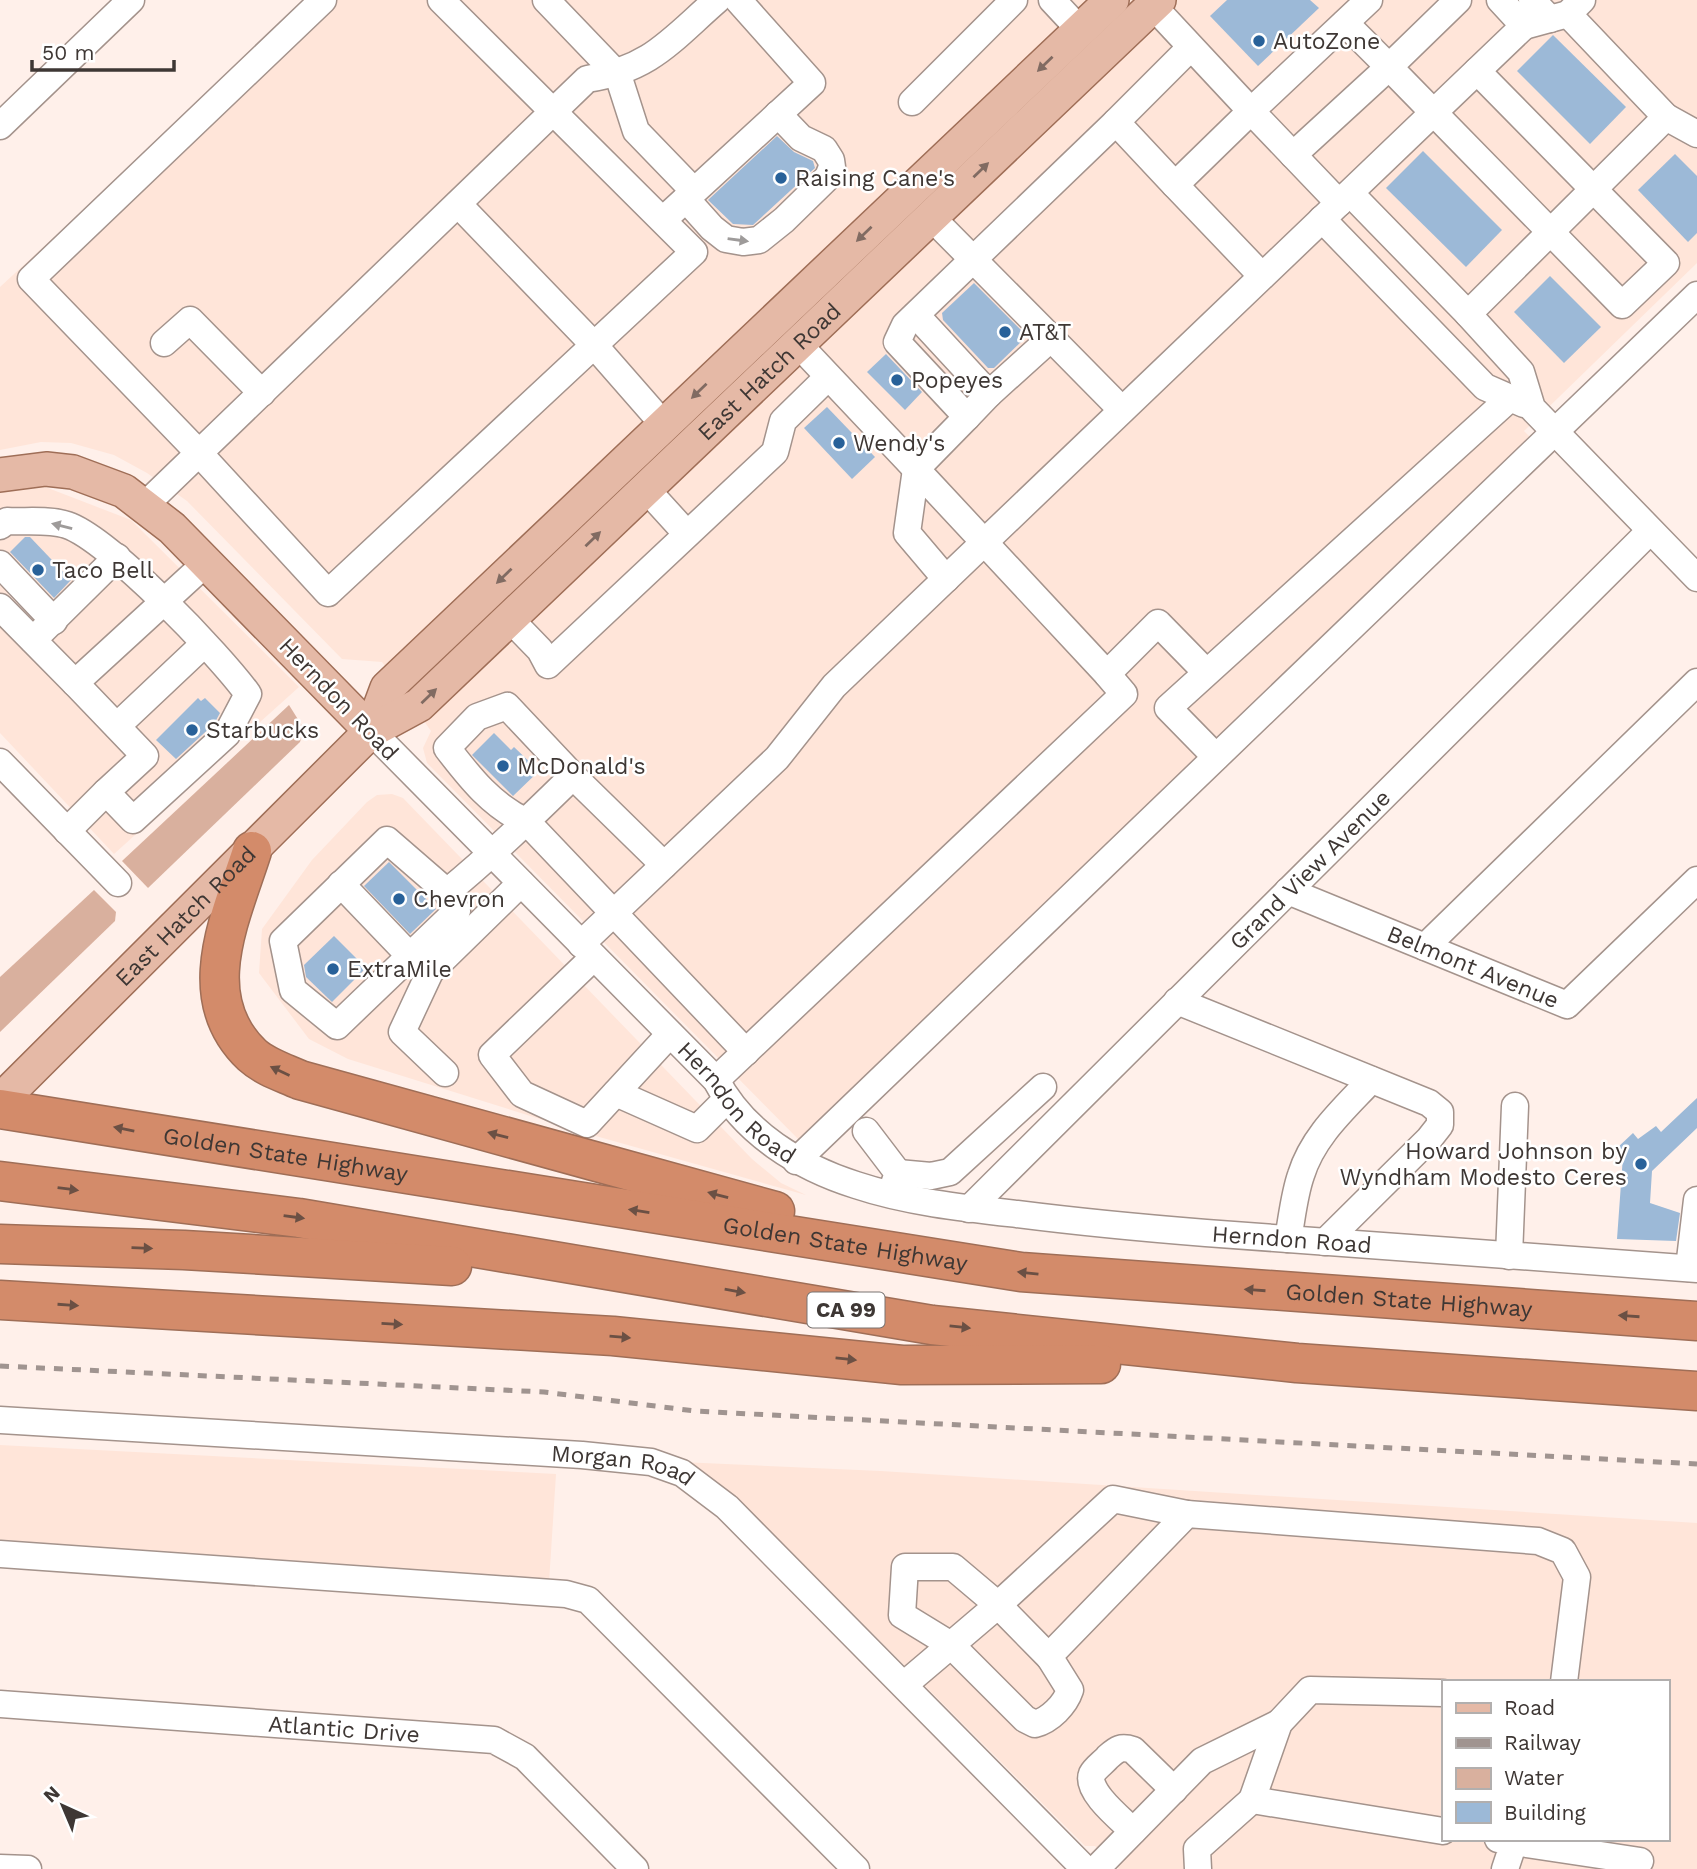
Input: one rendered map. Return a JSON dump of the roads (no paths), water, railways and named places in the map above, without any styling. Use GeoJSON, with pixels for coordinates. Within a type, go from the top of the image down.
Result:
{"type":"FeatureCollection","features":[{"type":"Feature","properties":{"kind":"highway"},"geometry":{"type":"LineString","coordinates":[[252,851],[220,951],[218,976],[233,1029],[253,1055],[264,1062],[300,1080],[760,1206],[900,1253]]}},
{"type":"Feature","properties":{"kind":"highway"},"geometry":{"type":"LineString","coordinates":[[0,1102],[44,1113]]}},
{"type":"Feature","properties":{"kind":"highway","name":"Golden State Highway"},"geometry":{"type":"LineString","coordinates":[[0,1109],[44,1113],[165,1137],[1021,1272],[1697,1321]]}},
{"type":"Feature","properties":{"kind":"highway","name":"CA 99"},"geometry":{"type":"LineString","coordinates":[[0,1181],[299,1218],[932,1325],[1297,1363],[1697,1391]]}},
{"type":"Feature","properties":{"kind":"highway"},"geometry":{"type":"LineString","coordinates":[[0,1244],[372,1260],[697,1284]]}},
{"type":"Feature","properties":{"kind":"highway"},"geometry":{"type":"LineString","coordinates":[[0,1300],[613,1336],[902,1365],[1297,1363]]}},
{"type":"Feature","properties":{"kind":"main road","name":"East Hatch Road"},"geometry":{"type":"LineString","coordinates":[[371,731],[387,688],[1112,0]]}},
{"type":"Feature","properties":{"kind":"main road","name":"East Hatch Road"},"geometry":{"type":"LineString","coordinates":[[0,1102],[371,731],[419,705],[1156,3]]}},
{"type":"Feature","properties":{"kind":"main road","name":"Herndon Road"},"geometry":{"type":"LineString","coordinates":[[0,475],[46,469],[73,472],[124,491],[172,528],[371,731]]}},
{"type":"Feature","properties":{"kind":"street"},"geometry":{"type":"LineString","coordinates":[[0,126],[131,0]]}},
{"type":"Feature","properties":{"kind":"street"},"geometry":{"type":"LineString","coordinates":[[323,0],[31,279],[199,453],[328,593],[694,252],[441,0]]}},
{"type":"Feature","properties":{"kind":"street"},"geometry":{"type":"LineString","coordinates":[[546,0],[618,75],[636,131],[690,195],[712,228],[726,239],[743,242],[759,240],[828,177],[832,167],[824,149],[801,138],[778,114]]}},
{"type":"Feature","properties":{"kind":"street"},"geometry":{"type":"LineString","coordinates":[[144,506],[587,79],[618,75],[645,63],[718,0]]}},
{"type":"Feature","properties":{"kind":"street"},"geometry":{"type":"LineString","coordinates":[[663,220],[812,83],[738,0]]}},
{"type":"Feature","properties":{"kind":"street"},"geometry":{"type":"LineString","coordinates":[[912,102],[1014,0]]}},
{"type":"Feature","properties":{"kind":"street"},"geometry":{"type":"LineString","coordinates":[[1052,0],[1080,30]]}},
{"type":"Feature","properties":{"kind":"street"},"geometry":{"type":"LineString","coordinates":[[1175,185],[1369,0]]}},
{"type":"Feature","properties":{"kind":"street"},"geometry":{"type":"LineString","coordinates":[[1293,155],[1458,0]]}},
{"type":"Feature","properties":{"kind":"street"},"geometry":{"type":"LineString","coordinates":[[1500,0],[1551,12],[1666,117],[1697,134]]}},
{"type":"Feature","properties":{"kind":"street"},"geometry":{"type":"LineString","coordinates":[[1156,3],[1191,47],[1337,205],[1485,387],[1521,403],[1697,578]]}},
{"type":"Feature","properties":{"kind":"street"},"geometry":{"type":"LineString","coordinates":[[670,1034],[587,1124],[522,1094],[492,1055],[588,951],[613,914],[777,758],[834,686],[1477,71],[1551,12]]}},
{"type":"Feature","properties":{"kind":"street"},"geometry":{"type":"LineString","coordinates":[[1345,23],[1622,305],[1667,263],[1477,71]]}},
{"type":"Feature","properties":{"kind":"street"},"geometry":{"type":"LineString","coordinates":[[967,417],[897,342],[905,325],[1191,47]]}},
{"type":"Feature","properties":{"kind":"street"},"geometry":{"type":"LineString","coordinates":[[1468,314],[1666,117]]}},
{"type":"Feature","properties":{"kind":"street"},"geometry":{"type":"LineString","coordinates":[[1116,122],[1262,276]]}},
{"type":"Feature","properties":{"kind":"street"},"geometry":{"type":"LineString","coordinates":[[458,204],[594,345],[664,425]]}},
{"type":"Feature","properties":{"kind":"street"},"geometry":{"type":"LineString","coordinates":[[1216,757],[1168,708],[1206,672],[1521,403],[1521,372],[1468,314],[1337,205]]}},
{"type":"Feature","properties":{"kind":"street"},"geometry":{"type":"LineString","coordinates":[[931,217],[1122,410]]}},
{"type":"Feature","properties":{"kind":"street"},"geometry":{"type":"LineString","coordinates":[[796,1161],[1697,295]]}},
{"type":"Feature","properties":{"kind":"street"},"geometry":{"type":"LineString","coordinates":[[916,315],[989,394]]}},
{"type":"Feature","properties":{"kind":"street"},"geometry":{"type":"LineString","coordinates":[[164,343],[190,320],[262,393]]}},
{"type":"Feature","properties":{"kind":"street"},"geometry":{"type":"LineString","coordinates":[[946,579],[907,533],[916,469],[989,394],[1051,338]]}},
{"type":"Feature","properties":{"kind":"street"},"geometry":{"type":"LineString","coordinates":[[616,1093],[697,1129],[746,1052],[1124,694],[798,344]]}},
{"type":"Feature","properties":{"kind":"street"},"geometry":{"type":"LineString","coordinates":[[510,618],[540,650],[548,665],[775,452],[783,421],[828,377]]}},
{"type":"Feature","properties":{"kind":"street"},"geometry":{"type":"LineString","coordinates":[[646,489],[687,534]]}},
{"type":"Feature","properties":{"kind":"street"},"geometry":{"type":"LineString","coordinates":[[0,526],[7,521],[66,524],[117,557],[231,671],[248,694],[227,734],[133,820],[106,792]]}},
{"type":"Feature","properties":{"kind":"street","name":"Grand View Avenue"},"geometry":{"type":"LineString","coordinates":[[969,1209],[1650,531]]}},
{"type":"Feature","properties":{"kind":"street"},"geometry":{"type":"LineString","coordinates":[[33,640],[117,557]]}},
{"type":"Feature","properties":{"kind":"street"},"geometry":{"type":"LineString","coordinates":[[75,683],[206,563]]}},
{"type":"Feature","properties":{"kind":"street"},"geometry":{"type":"LineString","coordinates":[[0,564],[54,621]]}},
{"type":"Feature","properties":{"kind":"street"},"geometry":{"type":"LineString","coordinates":[[0,607],[145,756],[67,831]]}},
{"type":"Feature","properties":{"kind":"street"},"geometry":{"type":"LineString","coordinates":[[1107,674],[1158,624],[1206,672]]}},
{"type":"Feature","properties":{"kind":"street"},"geometry":{"type":"LineString","coordinates":[[117,726],[204,645]]}},
{"type":"Feature","properties":{"kind":"street"},"geometry":{"type":"LineString","coordinates":[[1425,947],[1697,682]]}},
{"type":"Feature","properties":{"kind":"street"},"geometry":{"type":"LineString","coordinates":[[664,865],[573,776],[507,706],[477,717],[447,748],[474,783],[505,812],[527,822],[746,1052]]}},
{"type":"Feature","properties":{"kind":"street","name":"Herndon Road"},"geometry":{"type":"LineString","coordinates":[[371,731],[670,1034],[770,1142],[796,1161],[853,1184],[894,1184],[969,1209],[1116,1226],[1693,1268]]}},
{"type":"Feature","properties":{"kind":"street"},"geometry":{"type":"LineString","coordinates":[[447,892],[493,855],[573,776]]}},
{"type":"Feature","properties":{"kind":"street"},"geometry":{"type":"LineString","coordinates":[[5,779],[67,831],[118,884]]}},
{"type":"Feature","properties":{"kind":"street"},"geometry":{"type":"LineString","coordinates":[[387,841],[447,892],[457,911],[337,1026],[293,990],[284,941],[387,841]]}},
{"type":"Feature","properties":{"kind":"street","name":"Belmont Avenue"},"geometry":{"type":"LineString","coordinates":[[1289,891],[1567,1005],[1697,880]]}},
{"type":"Feature","properties":{"kind":"street"},"geometry":{"type":"LineString","coordinates":[[445,1073],[402,1032],[430,972],[521,883]]}},
{"type":"Feature","properties":{"kind":"street"},"geometry":{"type":"LineString","coordinates":[[341,884],[410,956]]}},
{"type":"Feature","properties":{"kind":"street"},"geometry":{"type":"LineString","coordinates":[[1177,1001],[1429,1103],[1440,1112],[1440,1125],[1430,1139],[1325,1242]]}},
{"type":"Feature","properties":{"kind":"street"},"geometry":{"type":"LineString","coordinates":[[1288,1239],[1300,1176],[1311,1151],[1324,1130],[1371,1080]]}},
{"type":"Feature","properties":{"kind":"street"},"geometry":{"type":"LineString","coordinates":[[866,1131],[894,1184],[950,1172],[965,1162],[1043,1087]]}},
{"type":"Feature","properties":{"kind":"street"},"geometry":{"type":"LineString","coordinates":[[1509,1256],[1514,1106]]}},
{"type":"Feature","properties":{"kind":"street"},"geometry":{"type":"LineString","coordinates":[[965,1162],[990,1187]]}},
{"type":"Feature","properties":{"kind":"street"},"geometry":{"type":"LineString","coordinates":[[1693,1268],[1697,1200]]}},
{"type":"Feature","properties":{"kind":"street","name":"Morgan Road"},"geometry":{"type":"LineString","coordinates":[[0,1420],[582,1455],[651,1462],[682,1473],[727,1507],[905,1684],[1085,1869]]}},
{"type":"Feature","properties":{"kind":"street"},"geometry":{"type":"LineString","coordinates":[[905,1684],[998,1605],[1113,1499],[1187,1514],[1538,1541],[1563,1551],[1577,1577],[1564,1680]]}},
{"type":"Feature","properties":{"kind":"street"},"geometry":{"type":"LineString","coordinates":[[1050,1658],[1187,1514]]}},
{"type":"Feature","properties":{"kind":"street"},"geometry":{"type":"LineString","coordinates":[[0,1554],[553,1593],[587,1600],[856,1869]]}},
{"type":"Feature","properties":{"kind":"street"},"geometry":{"type":"LineString","coordinates":[[905,1567],[953,1567],[998,1605],[1050,1658],[1070,1690],[1066,1700],[1045,1722],[1035,1724],[1025,1719],[951,1645],[902,1615],[905,1567]]}},
{"type":"Feature","properties":{"kind":"street"},"geometry":{"type":"LineString","coordinates":[[1096,1869],[1202,1761],[1279,1723],[1310,1690],[1442,1693]]}},
{"type":"Feature","properties":{"kind":"street","name":"Atlantic Drive"},"geometry":{"type":"LineString","coordinates":[[0,1704],[494,1740],[526,1758],[635,1869]]}},
{"type":"Feature","properties":{"kind":"street"},"geometry":{"type":"LineString","coordinates":[[1198,1869],[1197,1849],[1252,1801],[1279,1723]]}},
{"type":"Feature","properties":{"kind":"street"},"geometry":{"type":"LineString","coordinates":[[1133,1832],[1095,1793],[1091,1783],[1092,1773],[1116,1749],[1125,1748],[1133,1750],[1174,1790]]}},
{"type":"Feature","properties":{"kind":"street"},"geometry":{"type":"LineString","coordinates":[[1252,1801],[1442,1831]]}},
{"type":"Feature","properties":{"kind":"street"},"geometry":{"type":"LineString","coordinates":[[1506,1869],[1508,1841]]}},
{"type":"Feature","properties":{"kind":"street"},"geometry":{"type":"LineString","coordinates":[[1514,1841],[1640,1861]]}},
{"type":"Feature","properties":{"kind":"street"},"geometry":{"type":"LineString","coordinates":[[0,1868],[28,1869]]}},
{"type":"Feature","properties":{"kind":"water"},"geometry":{"type":"Polygon","coordinates":[[[289,705],[304,729],[300,742],[148,888],[122,861],[289,705]]]}},
{"type":"Feature","properties":{"kind":"water"},"geometry":{"type":"Polygon","coordinates":[[[94,890],[116,912],[115,921],[0,1032],[0,977],[94,890]]]}},
{"type":"Feature","properties":{"kind":"railway"},"geometry":{"type":"LineString","coordinates":[[0,1366],[544,1392],[695,1411],[1697,1464]]}},
{"type":"Feature","properties":{"kind":"place","name":"AutoZone"},"geometry":{"type":"Point","coordinates":[1259,41]}},
{"type":"Feature","properties":{"kind":"place","name":"Raising Cane's"},"geometry":{"type":"Point","coordinates":[781,178]}},
{"type":"Feature","properties":{"kind":"place","name":"AT&T"},"geometry":{"type":"Point","coordinates":[1005,332]}},
{"type":"Feature","properties":{"kind":"place","name":"Popeyes"},"geometry":{"type":"Point","coordinates":[897,380]}},
{"type":"Feature","properties":{"kind":"place","name":"Wendy's"},"geometry":{"type":"Point","coordinates":[839,443]}},
{"type":"Feature","properties":{"kind":"place","name":"Taco Bell"},"geometry":{"type":"Point","coordinates":[38,570]}},
{"type":"Feature","properties":{"kind":"place","name":"Starbucks"},"geometry":{"type":"Point","coordinates":[192,730]}},
{"type":"Feature","properties":{"kind":"place","name":"McDonald's"},"geometry":{"type":"Point","coordinates":[503,766]}},
{"type":"Feature","properties":{"kind":"place","name":"Chevron"},"geometry":{"type":"Point","coordinates":[399,899]}},
{"type":"Feature","properties":{"kind":"place","name":"ExtraMile"},"geometry":{"type":"Point","coordinates":[333,969]}},
{"type":"Feature","properties":{"kind":"place","name":"Howard Johnson by Wyndham Modesto Ceres"},"geometry":{"type":"Point","coordinates":[1641,1164]}}]}
